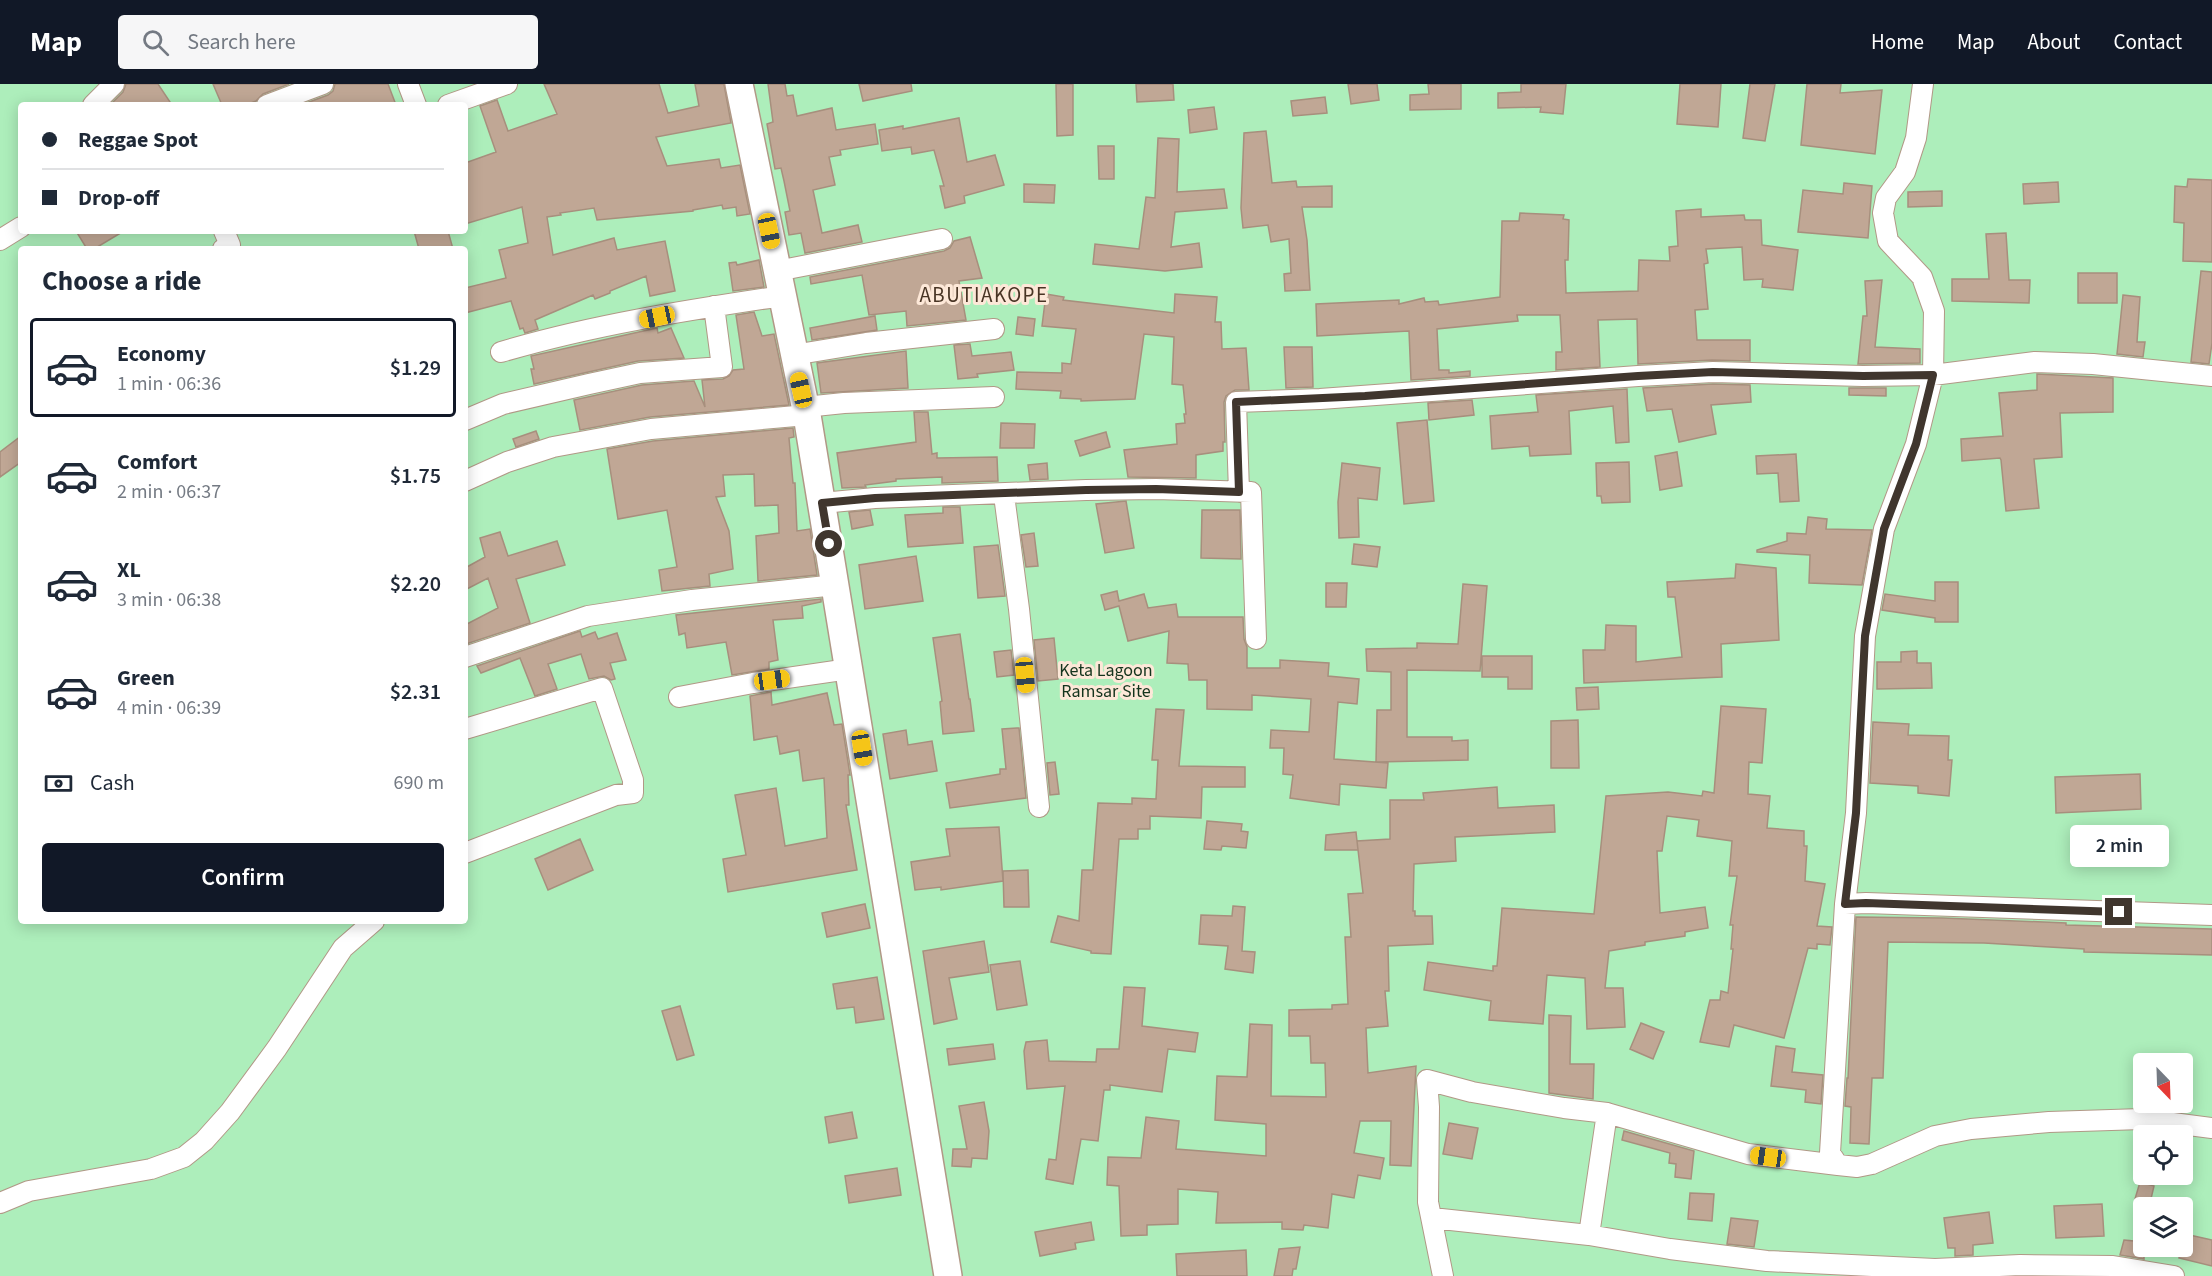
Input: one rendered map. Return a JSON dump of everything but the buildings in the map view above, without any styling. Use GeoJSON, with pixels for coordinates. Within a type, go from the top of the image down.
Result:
{"type":"FeatureCollection","features":[{"type":"Feature","properties":{"kind":"main road"},"geometry":{"type":"LineString","coordinates":[[739,84],[806,411],[948,1276]]}},
{"type":"Feature","properties":{"kind":"street"},"geometry":{"type":"LineString","coordinates":[[96,102],[114,84]]}},
{"type":"Feature","properties":{"kind":"street"},"geometry":{"type":"LineString","coordinates":[[275,102],[323,84]]}},
{"type":"Feature","properties":{"kind":"street"},"geometry":{"type":"LineString","coordinates":[[408,84],[415,102]]}},
{"type":"Feature","properties":{"kind":"street"},"geometry":{"type":"LineString","coordinates":[[456,102],[507,84]]}},
{"type":"Feature","properties":{"kind":"street"},"geometry":{"type":"LineString","coordinates":[[1838,1166],[1830,1153],[1845,904],[1856,813],[1865,636],[1884,529],[1916,444],[1933,375],[1934,311],[1922,277],[1888,241],[1883,213],[1886,198],[1905,172],[1916,138],[1923,84]]}},
{"type":"Feature","properties":{"kind":"street"},"geometry":{"type":"LineString","coordinates":[[0,240],[18,230]]}},
{"type":"Feature","properties":{"kind":"street"},"geometry":{"type":"LineString","coordinates":[[501,352],[528,344],[714,306],[779,283],[942,239]]}},
{"type":"Feature","properties":{"kind":"street"},"geometry":{"type":"LineString","coordinates":[[468,419],[503,404],[640,373],[722,367],[714,306]]}},
{"type":"Feature","properties":{"kind":"street"},"geometry":{"type":"LineString","coordinates":[[793,355],[866,343],[994,329]]}},
{"type":"Feature","properties":{"kind":"street"},"geometry":{"type":"LineString","coordinates":[[1239,492],[1236,402],[1365,396],[1713,372],[1863,376],[1933,375],[2035,362],[2093,364],[2212,376]]}},
{"type":"Feature","properties":{"kind":"street"},"geometry":{"type":"LineString","coordinates":[[468,480],[507,462],[553,447],[651,429],[806,411],[844,404],[994,397]]}},
{"type":"Feature","properties":{"kind":"street"},"geometry":{"type":"LineString","coordinates":[[822,503],[875,498],[1156,489],[1251,492],[1256,639]]}},
{"type":"Feature","properties":{"kind":"street"},"geometry":{"type":"LineString","coordinates":[[1004,495],[1019,609],[1038,807]]}},
{"type":"Feature","properties":{"kind":"street"},"geometry":{"type":"LineString","coordinates":[[468,656],[588,616],[682,601],[836,585]]}},
{"type":"Feature","properties":{"kind":"street"},"geometry":{"type":"LineString","coordinates":[[679,697],[849,669]]}},
{"type":"Feature","properties":{"kind":"street"},"geometry":{"type":"LineString","coordinates":[[468,728],[602,688],[633,780],[633,793],[616,795],[468,852]]}},
{"type":"Feature","properties":{"kind":"street"},"geometry":{"type":"LineString","coordinates":[[1845,904],[2212,915]]}},
{"type":"Feature","properties":{"kind":"street"},"geometry":{"type":"LineString","coordinates":[[0,1203],[29,1191],[151,1169],[184,1157],[204,1141],[230,1112],[278,1048],[344,948],[371,924]]}},
{"type":"Feature","properties":{"kind":"street"},"geometry":{"type":"LineString","coordinates":[[1443,1276],[1428,1202],[1427,1080],[1483,1094],[1607,1113],[1748,1154],[1838,1166],[1857,1167],[1872,1164],[1935,1136],[1971,1129],[2049,1122],[2142,1119],[2212,1128]]}},
{"type":"Feature","properties":{"kind":"street"},"geometry":{"type":"LineString","coordinates":[[1589,1235],[1607,1113]]}},
{"type":"Feature","properties":{"kind":"street"},"geometry":{"type":"LineString","coordinates":[[1432,1218],[1589,1235],[1670,1249],[1767,1261],[1935,1269],[2020,1265],[2113,1266],[2174,1276]]}},
{"type":"Feature","properties":{"kind":"green space","name":"Keta Lagoon Ramsar Site"},"geometry":{"type":"Polygon","coordinates":[[[0,84],[2212,84],[2212,1276],[0,1276],[0,84]]]}},
{"type":"Feature","properties":{"kind":"district","name":"ABUTIAKOPE"},"geometry":{"type":"Point","coordinates":[984,295]}},
{"type":"Feature","properties":{"kind":"route"},"geometry":{"type":"LineString","coordinates":[[829,544],[822,503],[875,498],[1004,495],[1086,490],[1156,489],[1239,492],[1236,402],[1320,399],[1713,372],[1863,376],[1933,375],[1916,444],[1884,529],[1865,636],[1856,813],[1845,904],[2119,912]]}}]}
